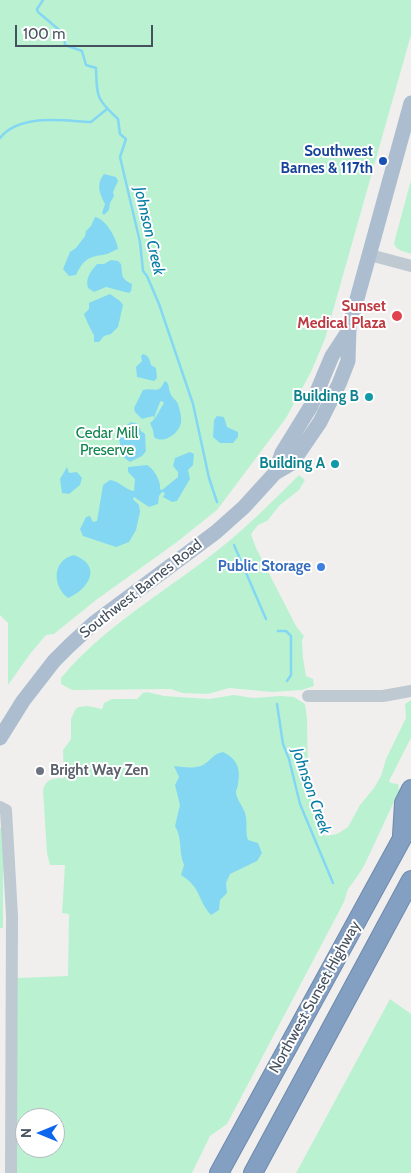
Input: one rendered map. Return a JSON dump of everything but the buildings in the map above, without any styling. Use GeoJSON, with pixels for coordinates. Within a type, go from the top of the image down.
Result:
{"type":"FeatureCollection","features":[{"type":"Feature","properties":{"kind":"highway"},"geometry":{"type":"LineString","coordinates":[[402,838],[404,804],[411,789]]}},
{"type":"Feature","properties":{"kind":"highway","name":"Northwest Sunset Highway"},"geometry":{"type":"LineString","coordinates":[[220,1173],[411,822]]}},
{"type":"Feature","properties":{"kind":"highway","name":"Northwest Sunset Highway"},"geometry":{"type":"LineString","coordinates":[[253,1173],[411,880]]}},
{"type":"Feature","properties":{"kind":"main road","name":"Southwest Barnes Road"},"geometry":{"type":"LineString","coordinates":[[0,738],[33,687],[69,646],[94,623],[216,532],[244,507],[275,473],[292,463],[320,422],[348,361],[349,328],[406,135],[411,103]]}},
{"type":"Feature","properties":{"kind":"main road","name":"Southwest Barnes Road"},"geometry":{"type":"LineString","coordinates":[[275,473],[282,453],[311,406],[332,356],[349,328]]}},
{"type":"Feature","properties":{"kind":"main road"},"geometry":{"type":"LineString","coordinates":[[311,406],[320,422]]}},
{"type":"Feature","properties":{"kind":"street"},"geometry":{"type":"LineString","coordinates":[[370,255],[411,266]]}},
{"type":"Feature","properties":{"kind":"street"},"geometry":{"type":"LineString","coordinates":[[308,696],[383,696],[411,691]]}},
{"type":"Feature","properties":{"kind":"street"},"geometry":{"type":"LineString","coordinates":[[3,808],[12,916],[11,1173]]}},
{"type":"Feature","properties":{"kind":"green space","name":"Cedar Mill Preserve"},"geometry":{"type":"Polygon","coordinates":[[[0,0],[411,0],[411,35],[325,339],[311,372],[286,418],[217,510],[177,542],[96,600],[54,634],[46,635],[8,685],[8,623],[0,615],[0,0]]]}},
{"type":"Feature","properties":{"kind":"green space"},"geometry":{"type":"Polygon","coordinates":[[[411,180],[411,254],[398,249],[394,243],[411,180]]]}},
{"type":"Feature","properties":{"kind":"green space"},"geometry":{"type":"Polygon","coordinates":[[[299,475],[305,480],[299,490],[280,505],[267,521],[258,525],[251,534],[256,548],[296,626],[304,636],[302,640],[306,676],[313,679],[314,686],[302,690],[272,692],[229,688],[208,694],[182,693],[171,689],[72,690],[61,684],[61,678],[96,642],[229,541],[260,514],[299,475]]]}},
{"type":"Feature","properties":{"kind":"green space"},"geometry":{"type":"Polygon","coordinates":[[[147,692],[164,696],[209,699],[234,695],[253,698],[294,697],[305,704],[308,778],[311,800],[320,828],[326,836],[337,834],[348,827],[360,805],[374,788],[406,718],[405,704],[411,700],[411,738],[389,781],[398,784],[399,791],[365,864],[348,889],[344,902],[227,1124],[210,1136],[192,1173],[17,1173],[17,1158],[65,1158],[65,1108],[16,1108],[15,978],[68,976],[69,914],[62,913],[65,865],[50,865],[47,853],[43,790],[49,781],[64,778],[63,750],[71,739],[71,719],[78,707],[88,706],[102,709],[104,703],[112,699],[137,699],[147,692]]]}},
{"type":"Feature","properties":{"kind":"green space"},"geometry":{"type":"Polygon","coordinates":[[[0,827],[3,831],[3,928],[0,928],[0,827]]]}},
{"type":"Feature","properties":{"kind":"green space"},"geometry":{"type":"Polygon","coordinates":[[[390,999],[411,1014],[411,1173],[296,1173],[390,999]]]}},
{"type":"Feature","properties":{"kind":"water"},"geometry":{"type":"Polygon","coordinates":[[[104,174],[116,177],[118,181],[113,192],[114,196],[109,210],[104,215],[102,213],[105,204],[99,185],[104,174]]]}},
{"type":"Feature","properties":{"kind":"water"},"geometry":{"type":"Polygon","coordinates":[[[95,217],[103,221],[110,230],[116,240],[118,249],[89,259],[83,263],[76,275],[69,276],[63,269],[70,252],[76,248],[85,236],[95,217]]]}},
{"type":"Feature","properties":{"kind":"water"},"geometry":{"type":"Polygon","coordinates":[[[111,260],[118,261],[121,264],[124,278],[132,284],[129,293],[106,287],[94,292],[88,288],[88,278],[97,264],[104,264],[111,260]]]}},
{"type":"Feature","properties":{"kind":"water"},"geometry":{"type":"Polygon","coordinates":[[[110,294],[123,305],[118,327],[111,334],[104,336],[99,342],[94,342],[94,335],[84,314],[89,309],[89,303],[110,294]]]}},
{"type":"Feature","properties":{"kind":"water"},"geometry":{"type":"Polygon","coordinates":[[[143,354],[149,358],[151,365],[156,368],[157,378],[154,381],[137,377],[136,367],[142,361],[141,356],[143,354]]]}},
{"type":"Feature","properties":{"kind":"water"},"geometry":{"type":"Polygon","coordinates":[[[166,381],[171,395],[178,404],[181,420],[178,430],[170,437],[162,440],[154,437],[150,423],[156,416],[164,403],[160,402],[154,418],[153,416],[142,419],[135,412],[134,408],[143,390],[158,389],[166,381]]]}},
{"type":"Feature","properties":{"kind":"water"},"geometry":{"type":"Polygon","coordinates":[[[217,416],[224,417],[227,427],[238,432],[238,437],[233,443],[220,443],[213,437],[214,420],[217,416]]]}},
{"type":"Feature","properties":{"kind":"water"},"geometry":{"type":"Polygon","coordinates":[[[131,422],[138,424],[141,431],[145,434],[146,451],[142,456],[130,462],[122,456],[119,438],[131,422]]]}},
{"type":"Feature","properties":{"kind":"water"},"geometry":{"type":"Polygon","coordinates":[[[190,452],[194,454],[193,465],[188,470],[190,479],[177,501],[172,502],[163,497],[165,493],[162,492],[159,496],[158,504],[149,507],[134,497],[133,499],[139,505],[140,512],[136,530],[129,542],[116,547],[83,536],[80,529],[86,517],[90,516],[93,522],[97,521],[103,485],[110,480],[134,491],[135,479],[128,472],[128,467],[147,465],[157,476],[160,489],[162,490],[178,477],[178,472],[173,466],[175,458],[190,452]]]}},
{"type":"Feature","properties":{"kind":"water"},"geometry":{"type":"Polygon","coordinates":[[[67,467],[69,473],[77,472],[82,478],[80,485],[69,494],[62,493],[60,479],[67,467]]]}},
{"type":"Feature","properties":{"kind":"water"},"geometry":{"type":"Polygon","coordinates":[[[74,555],[88,565],[90,577],[82,589],[68,598],[59,587],[57,574],[62,562],[74,555]]]}},
{"type":"Feature","properties":{"kind":"water"},"geometry":{"type":"Polygon","coordinates":[[[223,752],[232,758],[237,765],[239,773],[236,794],[245,813],[248,840],[258,843],[262,853],[257,861],[230,874],[226,883],[227,893],[220,900],[219,910],[211,915],[193,885],[181,875],[184,865],[179,836],[175,826],[180,805],[175,785],[179,777],[174,766],[199,767],[215,755],[223,752]]]}},
{"type":"Feature","properties":{"kind":"waterway","name":"Johnson Creek"},"geometry":{"type":"LineString","coordinates":[[43,0],[37,9],[38,12],[64,34],[65,45],[82,51],[86,65],[96,68],[99,97],[105,107],[118,119],[120,134],[126,139],[120,157],[140,242],[143,271],[159,304],[193,404],[209,478],[217,502]]}},
{"type":"Feature","properties":{"kind":"waterway"},"geometry":{"type":"LineString","coordinates":[[0,138],[9,130],[30,122],[42,120],[91,122],[107,109]]}},
{"type":"Feature","properties":{"kind":"waterway","name":"Johnson Creek"},"geometry":{"type":"LineString","coordinates":[[234,545],[266,619]]}},
{"type":"Feature","properties":{"kind":"waterway","name":"Johnson Creek"},"geometry":{"type":"LineString","coordinates":[[278,631],[286,631],[291,636],[291,675],[287,681]]}},
{"type":"Feature","properties":{"kind":"waterway","name":"Johnson Creek"},"geometry":{"type":"LineString","coordinates":[[277,704],[283,744],[289,759],[300,804],[333,883]]}},
{"type":"Feature","properties":{"kind":"place","name":"Southwest Barnes & 117th"},"geometry":{"type":"Point","coordinates":[383,161]}},
{"type":"Feature","properties":{"kind":"place","name":"Sunset Medical Plaza"},"geometry":{"type":"Point","coordinates":[397,316]}},
{"type":"Feature","properties":{"kind":"place","name":"Building B"},"geometry":{"type":"Point","coordinates":[369,397]}},
{"type":"Feature","properties":{"kind":"place","name":"Building A"},"geometry":{"type":"Point","coordinates":[335,464]}},
{"type":"Feature","properties":{"kind":"place","name":"Public Storage"},"geometry":{"type":"Point","coordinates":[321,567]}},
{"type":"Feature","properties":{"kind":"place","name":"Bright Way Zen"},"geometry":{"type":"Point","coordinates":[40,771]}}]}
